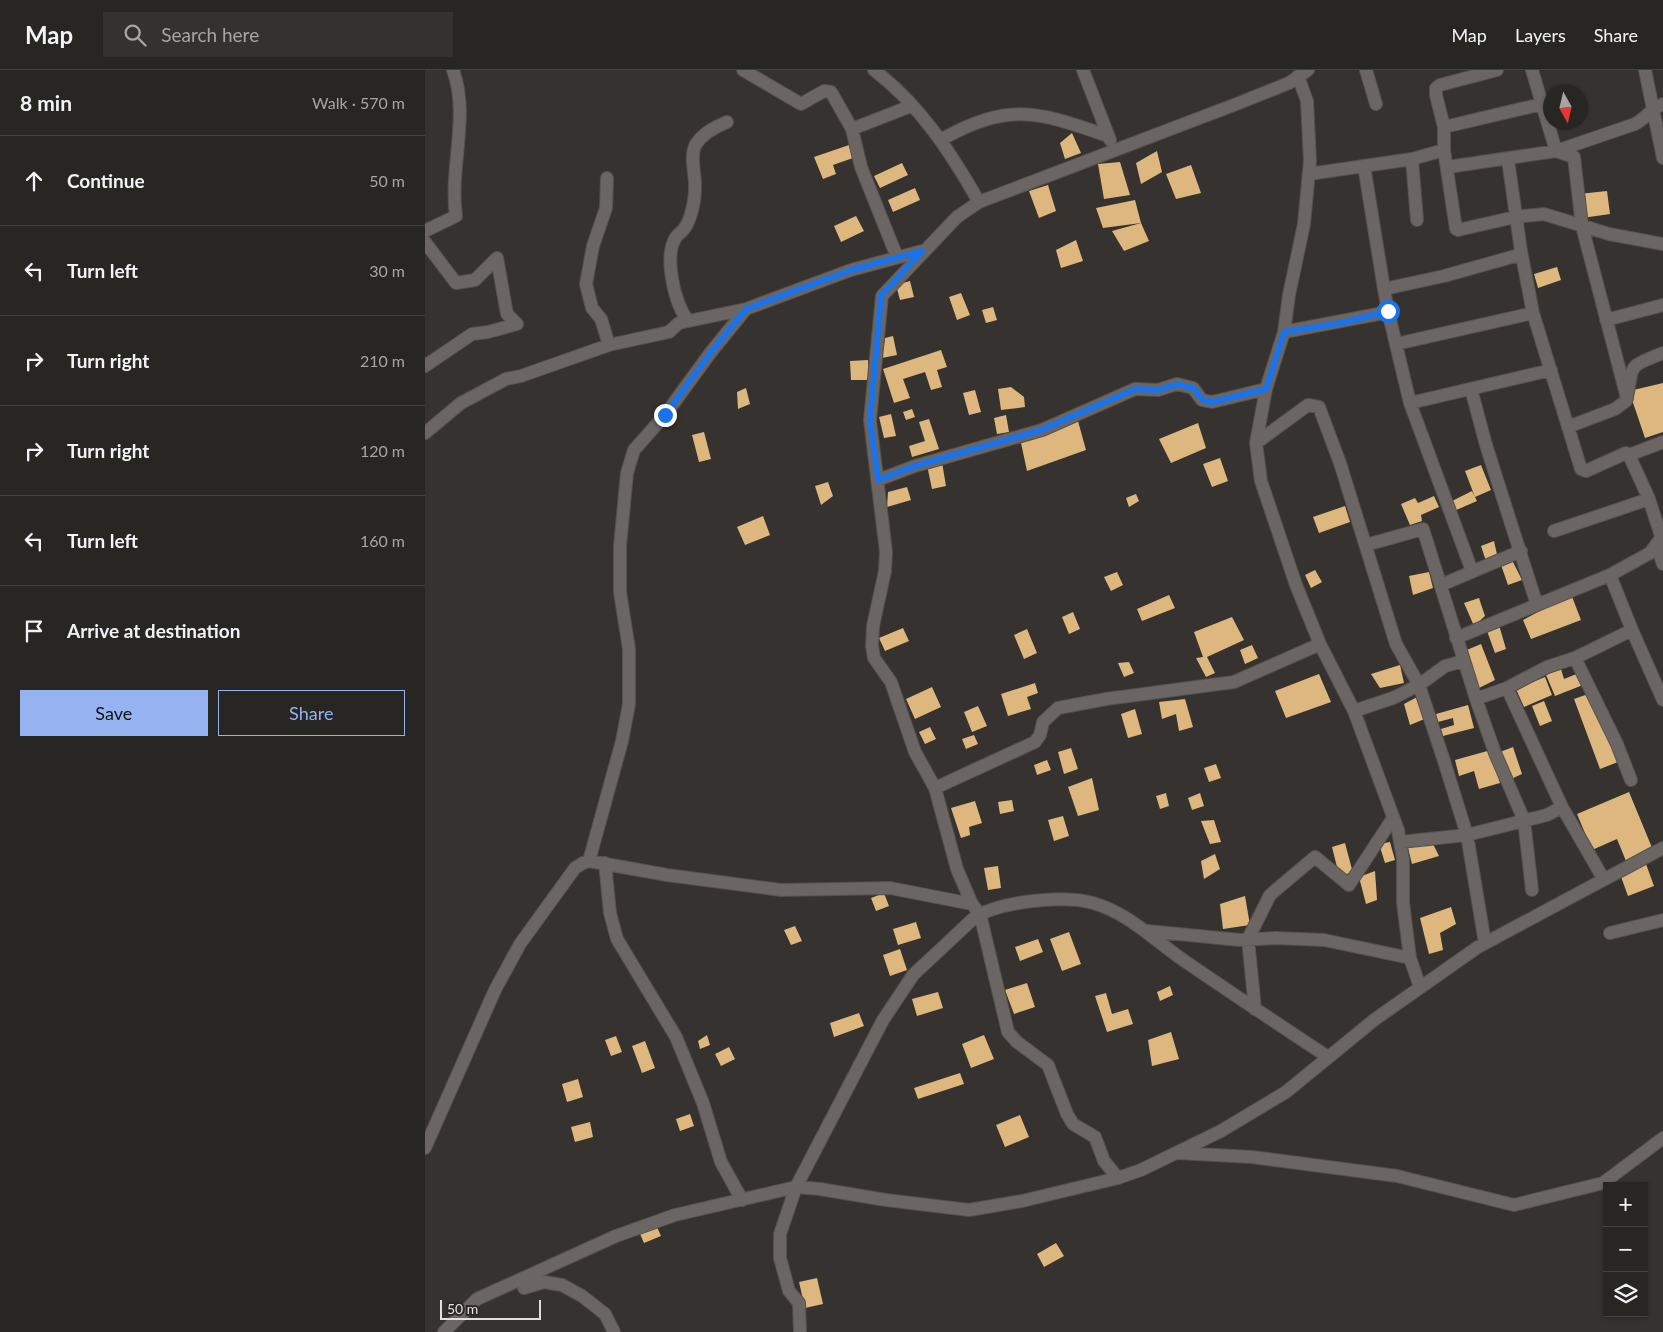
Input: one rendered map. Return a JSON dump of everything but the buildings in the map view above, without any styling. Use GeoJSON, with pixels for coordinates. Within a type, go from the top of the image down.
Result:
{"type":"FeatureCollection","features":[{"type":"Feature","properties":{"kind":"street"},"geometry":{"type":"LineString","coordinates":[[425,231],[455,216],[453,195],[459,109],[457,80],[453,70]]}},
{"type":"Feature","properties":{"kind":"street"},"geometry":{"type":"LineString","coordinates":[[743,70],[801,104],[824,91],[831,92],[852,129],[861,167],[897,257]]}},
{"type":"Feature","properties":{"kind":"street"},"geometry":{"type":"LineString","coordinates":[[874,70],[888,80],[942,139],[979,202]]}},
{"type":"Feature","properties":{"kind":"street"},"geometry":{"type":"LineString","coordinates":[[1083,70],[1114,151]]}},
{"type":"Feature","properties":{"kind":"street"},"geometry":{"type":"LineString","coordinates":[[1366,70],[1376,104]]}},
{"type":"Feature","properties":{"kind":"street"},"geometry":{"type":"LineString","coordinates":[[1497,70],[1440,85],[1436,88],[1445,127],[1444,150],[1456,229],[1515,217],[1544,214],[1609,234],[1663,244]]}},
{"type":"Feature","properties":{"kind":"street"},"geometry":{"type":"LineString","coordinates":[[1445,127],[1543,104],[1532,70]]}},
{"type":"Feature","properties":{"kind":"street"},"geometry":{"type":"LineString","coordinates":[[1645,70],[1658,106],[1663,158]]}},
{"type":"Feature","properties":{"kind":"street"},"geometry":{"type":"LineString","coordinates":[[1118,1178],[1104,1160],[1095,1137],[1073,1124],[1067,1114],[1048,1065],[1017,1042],[1008,1032],[976,909],[957,869],[935,788],[915,752],[891,682],[874,658],[872,646],[873,626],[885,571],[886,552],[870,420],[881,296],[957,216],[979,202],[1289,83],[1303,73],[1307,101],[1309,174],[1304,224],[1289,295],[1284,332],[1266,389],[1256,443],[1261,481],[1296,585],[1320,644],[1355,711],[1393,818],[1403,859],[1403,903],[1409,958],[1420,987]]}},
{"type":"Feature","properties":{"kind":"street"},"geometry":{"type":"LineString","coordinates":[[852,129],[911,106]]}},
{"type":"Feature","properties":{"kind":"street"},"geometry":{"type":"LineString","coordinates":[[1448,167],[1508,160],[1556,151],[1635,124],[1658,106]]}},
{"type":"Feature","properties":{"kind":"street"},"geometry":{"type":"LineString","coordinates":[[942,139],[971,123],[1014,114],[1033,113],[1053,117],[1108,136]]}},
{"type":"Feature","properties":{"kind":"street"},"geometry":{"type":"LineString","coordinates":[[688,321],[677,304],[674,291],[671,250],[676,237],[687,224],[692,208],[695,189],[693,150],[704,134],[727,122]]}},
{"type":"Feature","properties":{"kind":"street"},"geometry":{"type":"LineString","coordinates":[[1550,130],[1556,151]]}},
{"type":"Feature","properties":{"kind":"street"},"geometry":{"type":"LineString","coordinates":[[1309,174],[1411,159],[1444,150]]}},
{"type":"Feature","properties":{"kind":"street"},"geometry":{"type":"LineString","coordinates":[[1556,151],[1574,157],[1582,226],[1627,398]]}},
{"type":"Feature","properties":{"kind":"street"},"geometry":{"type":"LineString","coordinates":[[1411,159],[1417,220]]}},
{"type":"Feature","properties":{"kind":"street"},"geometry":{"type":"LineString","coordinates":[[1508,160],[1515,217],[1533,313],[1581,469],[1586,471],[1626,453],[1629,455],[1663,442]]}},
{"type":"Feature","properties":{"kind":"street"},"geometry":{"type":"LineString","coordinates":[[1364,166],[1388,311],[1411,403],[1472,571]]}},
{"type":"Feature","properties":{"kind":"street"},"geometry":{"type":"LineString","coordinates":[[607,178],[606,208],[593,246],[586,284],[592,308],[601,319],[609,345]]}},
{"type":"Feature","properties":{"kind":"street"},"geometry":{"type":"LineString","coordinates":[[425,242],[456,284],[475,280],[497,258],[507,314],[517,324],[488,332],[472,334],[425,366]]}},
{"type":"Feature","properties":{"kind":"street"},"geometry":{"type":"LineString","coordinates":[[425,433],[461,403],[506,379],[521,376],[609,345],[669,332],[672,326],[688,321],[746,309],[851,270],[922,251]]}},
{"type":"Feature","properties":{"kind":"street"},"geometry":{"type":"LineString","coordinates":[[1384,288],[1444,276],[1516,257],[1521,251]]}},
{"type":"Feature","properties":{"kind":"street"},"geometry":{"type":"LineString","coordinates":[[1606,320],[1663,305]]}},
{"type":"Feature","properties":{"kind":"street"},"geometry":{"type":"LineString","coordinates":[[589,861],[622,741],[629,704],[629,649],[620,592],[620,546],[627,473],[633,450],[665,415],[711,352],[746,309]]}},
{"type":"Feature","properties":{"kind":"street"},"geometry":{"type":"LineString","coordinates":[[1284,332],[1341,323],[1388,311]]}},
{"type":"Feature","properties":{"kind":"street"},"geometry":{"type":"LineString","coordinates":[[1396,344],[1533,313]]}},
{"type":"Feature","properties":{"kind":"street"},"geometry":{"type":"LineString","coordinates":[[1568,427],[1615,409],[1626,401],[1631,371],[1635,364],[1663,353]]}},
{"type":"Feature","properties":{"kind":"street"},"geometry":{"type":"LineString","coordinates":[[1411,403],[1551,370]]}},
{"type":"Feature","properties":{"kind":"street"},"geometry":{"type":"LineString","coordinates":[[878,480],[915,466],[1041,430],[1135,389],[1158,390],[1177,384],[1193,388],[1203,400],[1212,402],[1266,389]]}},
{"type":"Feature","properties":{"kind":"street"},"geometry":{"type":"LineString","coordinates":[[1471,389],[1486,445],[1537,605]]}},
{"type":"Feature","properties":{"kind":"street"},"geometry":{"type":"LineString","coordinates":[[1256,443],[1308,405],[1319,407],[1366,544],[1396,644],[1419,685],[1467,835],[1485,943]]}},
{"type":"Feature","properties":{"kind":"street"},"geometry":{"type":"LineString","coordinates":[[1629,455],[1649,499],[1660,539],[1663,564]]}},
{"type":"Feature","properties":{"kind":"street"},"geometry":{"type":"LineString","coordinates":[[1554,531],[1649,499]]}},
{"type":"Feature","properties":{"kind":"street"},"geometry":{"type":"LineString","coordinates":[[1366,544],[1423,529],[1476,699],[1495,753],[1524,820],[1532,890]]}},
{"type":"Feature","properties":{"kind":"street"},"geometry":{"type":"LineString","coordinates":[[1457,638],[1611,575],[1650,553],[1660,539]]}},
{"type":"Feature","properties":{"kind":"street"},"geometry":{"type":"LineString","coordinates":[[1441,585],[1521,551]]}},
{"type":"Feature","properties":{"kind":"street"},"geometry":{"type":"LineString","coordinates":[[1611,575],[1632,630],[1663,700]]}},
{"type":"Feature","properties":{"kind":"street"},"geometry":{"type":"LineString","coordinates":[[1476,699],[1507,688],[1547,667],[1575,658],[1632,630]]}},
{"type":"Feature","properties":{"kind":"street"},"geometry":{"type":"LineString","coordinates":[[935,788],[1035,742],[1040,736],[1043,722],[1058,708],[1106,699],[1234,682],[1320,644]]}},
{"type":"Feature","properties":{"kind":"street"},"geometry":{"type":"LineString","coordinates":[[1575,658],[1617,744],[1631,780]]}},
{"type":"Feature","properties":{"kind":"street"},"geometry":{"type":"LineString","coordinates":[[1355,711],[1393,698],[1419,685],[1445,666],[1464,661]]}},
{"type":"Feature","properties":{"kind":"street"},"geometry":{"type":"LineString","coordinates":[[1507,688],[1562,807],[1603,878]]}},
{"type":"Feature","properties":{"kind":"street"},"geometry":{"type":"LineString","coordinates":[[1400,842],[1467,835],[1547,815],[1562,807]]}},
{"type":"Feature","properties":{"kind":"street"},"geometry":{"type":"LineString","coordinates":[[1255,1009],[1248,940],[1270,895],[1315,857],[1349,885],[1393,818]]}},
{"type":"Feature","properties":{"kind":"street"},"geometry":{"type":"LineString","coordinates":[[444,1332],[477,1299],[616,1236],[675,1215],[796,1187],[820,1188],[886,1200],[969,1210],[1022,1201],[1118,1178],[1221,1131],[1286,1092],[1374,1020],[1485,943],[1603,878],[1663,848]]}},
{"type":"Feature","properties":{"kind":"street"},"geometry":{"type":"LineString","coordinates":[[425,1148],[495,990],[520,944],[575,868],[589,861],[667,875],[781,890],[890,888],[976,909],[1008,904],[1071,901],[1093,903],[1147,931],[1185,962],[1329,1057]]}},
{"type":"Feature","properties":{"kind":"street"},"geometry":{"type":"LineString","coordinates":[[605,863],[610,913],[617,939],[676,1037],[703,1103],[721,1162],[742,1200]]}},
{"type":"Feature","properties":{"kind":"street"},"geometry":{"type":"LineString","coordinates":[[800,1332],[799,1303],[789,1291],[781,1258],[780,1234],[796,1187],[883,1020],[913,975],[976,909]]}},
{"type":"Feature","properties":{"kind":"street"},"geometry":{"type":"LineString","coordinates":[[1611,933],[1663,920]]}},
{"type":"Feature","properties":{"kind":"street"},"geometry":{"type":"LineString","coordinates":[[1147,931],[1248,940],[1276,938],[1324,940],[1409,958]]}},
{"type":"Feature","properties":{"kind":"street"},"geometry":{"type":"LineString","coordinates":[[1176,1153],[1252,1157],[1397,1176],[1514,1205],[1603,1183],[1663,1138]]}},
{"type":"Feature","properties":{"kind":"street"},"geometry":{"type":"LineString","coordinates":[[524,1288],[544,1282],[562,1285],[582,1296],[605,1314],[614,1332]]}},
{"type":"Feature","properties":{"kind":"route"},"geometry":{"type":"LineString","coordinates":[[665,415],[711,352],[746,309],[851,270],[922,251],[881,296],[871,387],[870,420],[878,480],[915,466],[1041,430],[1108,399],[1135,389],[1158,390],[1177,384],[1193,388],[1203,400],[1212,402],[1266,389],[1284,332],[1341,323],[1388,311]]}}]}
